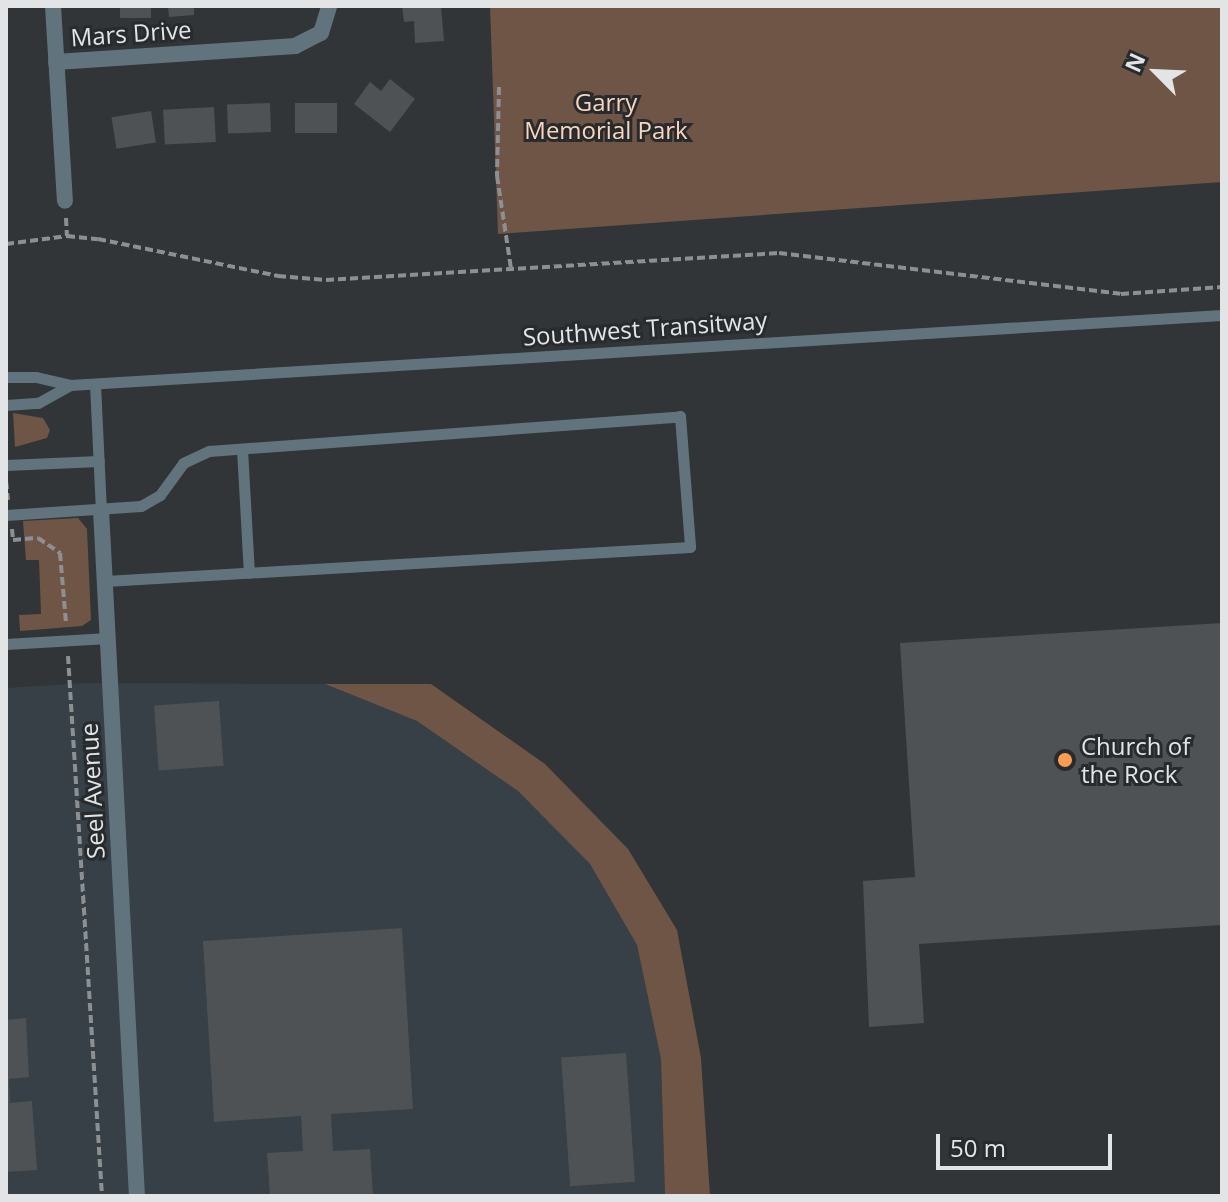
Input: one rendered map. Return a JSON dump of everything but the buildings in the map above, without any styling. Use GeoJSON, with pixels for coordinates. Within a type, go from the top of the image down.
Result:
{"type":"FeatureCollection","features":[{"type":"Feature","properties":{"kind":"street"},"geometry":{"type":"LineString","coordinates":[[53,6],[65,201]]}},
{"type":"Feature","properties":{"kind":"street","name":"Mars Drive"},"geometry":{"type":"LineString","coordinates":[[56,62],[295,46],[321,33],[329,6]]}},
{"type":"Feature","properties":{"kind":"street","name":"Seel Avenue"},"geometry":{"type":"LineString","coordinates":[[101,510],[137,1196]]}},
{"type":"Feature","properties":{"kind":"lane","name":"Southwest Transitway"},"geometry":{"type":"LineString","coordinates":[[6,377],[36,377],[70,385],[95,384],[1222,315]]}},
{"type":"Feature","properties":{"kind":"lane","name":"Seel Avenue"},"geometry":{"type":"LineString","coordinates":[[95,384],[101,510]]}},
{"type":"Feature","properties":{"kind":"lane","name":"Southwest Transitway"},"geometry":{"type":"LineString","coordinates":[[6,405],[38,403],[70,385]]}},
{"type":"Feature","properties":{"kind":"lane"},"geometry":{"type":"LineString","coordinates":[[8,515],[147,504],[192,457],[242,449],[680,416],[690,547],[105,581]]}},
{"type":"Feature","properties":{"kind":"lane"},"geometry":{"type":"LineString","coordinates":[[242,449],[249,573]]}},
{"type":"Feature","properties":{"kind":"lane"},"geometry":{"type":"LineString","coordinates":[[6,465],[99,461]]}},
{"type":"Feature","properties":{"kind":"lane"},"geometry":{"type":"LineString","coordinates":[[6,644],[108,638]]}},
{"type":"Feature","properties":{"kind":"path"},"geometry":{"type":"LineString","coordinates":[[499,87],[497,176],[507,220],[511,269]]}},
{"type":"Feature","properties":{"kind":"path"},"geometry":{"type":"LineString","coordinates":[[6,244],[67,236],[98,239],[309,279],[779,253],[1121,294],[1222,287]]}},
{"type":"Feature","properties":{"kind":"path"},"geometry":{"type":"LineString","coordinates":[[6,479],[13,540],[38,538],[60,553],[102,1196]]}},
{"type":"Feature","properties":{"kind":"shaded area"},"geometry":{"type":"Polygon","coordinates":[[[84,683],[325,684],[417,721],[518,791],[590,864],[637,945],[661,1059],[665,1196],[6,1196],[6,688],[84,683]]]}},
{"type":"Feature","properties":{"kind":"green space","name":"Garry Memorial Park"},"geometry":{"type":"Polygon","coordinates":[[[490,6],[1222,6],[1222,182],[498,234],[490,6]]]}},
{"type":"Feature","properties":{"kind":"green space"},"geometry":{"type":"Polygon","coordinates":[[[13,413],[43,418],[50,430],[47,438],[15,447],[13,413]]]}},
{"type":"Feature","properties":{"kind":"green space"},"geometry":{"type":"Polygon","coordinates":[[[78,518],[87,529],[91,620],[82,626],[20,631],[19,615],[41,614],[39,560],[26,560],[23,521],[78,518]]]}},
{"type":"Feature","properties":{"kind":"green space"},"geometry":{"type":"Polygon","coordinates":[[[325,684],[431,684],[545,764],[628,849],[677,930],[701,1058],[710,1196],[665,1196],[661,1059],[637,945],[590,864],[518,791],[417,721],[325,684]]]}},
{"type":"Feature","properties":{"kind":"place","name":"Church of the Rock"},"geometry":{"type":"Point","coordinates":[1065,760]}}]}
